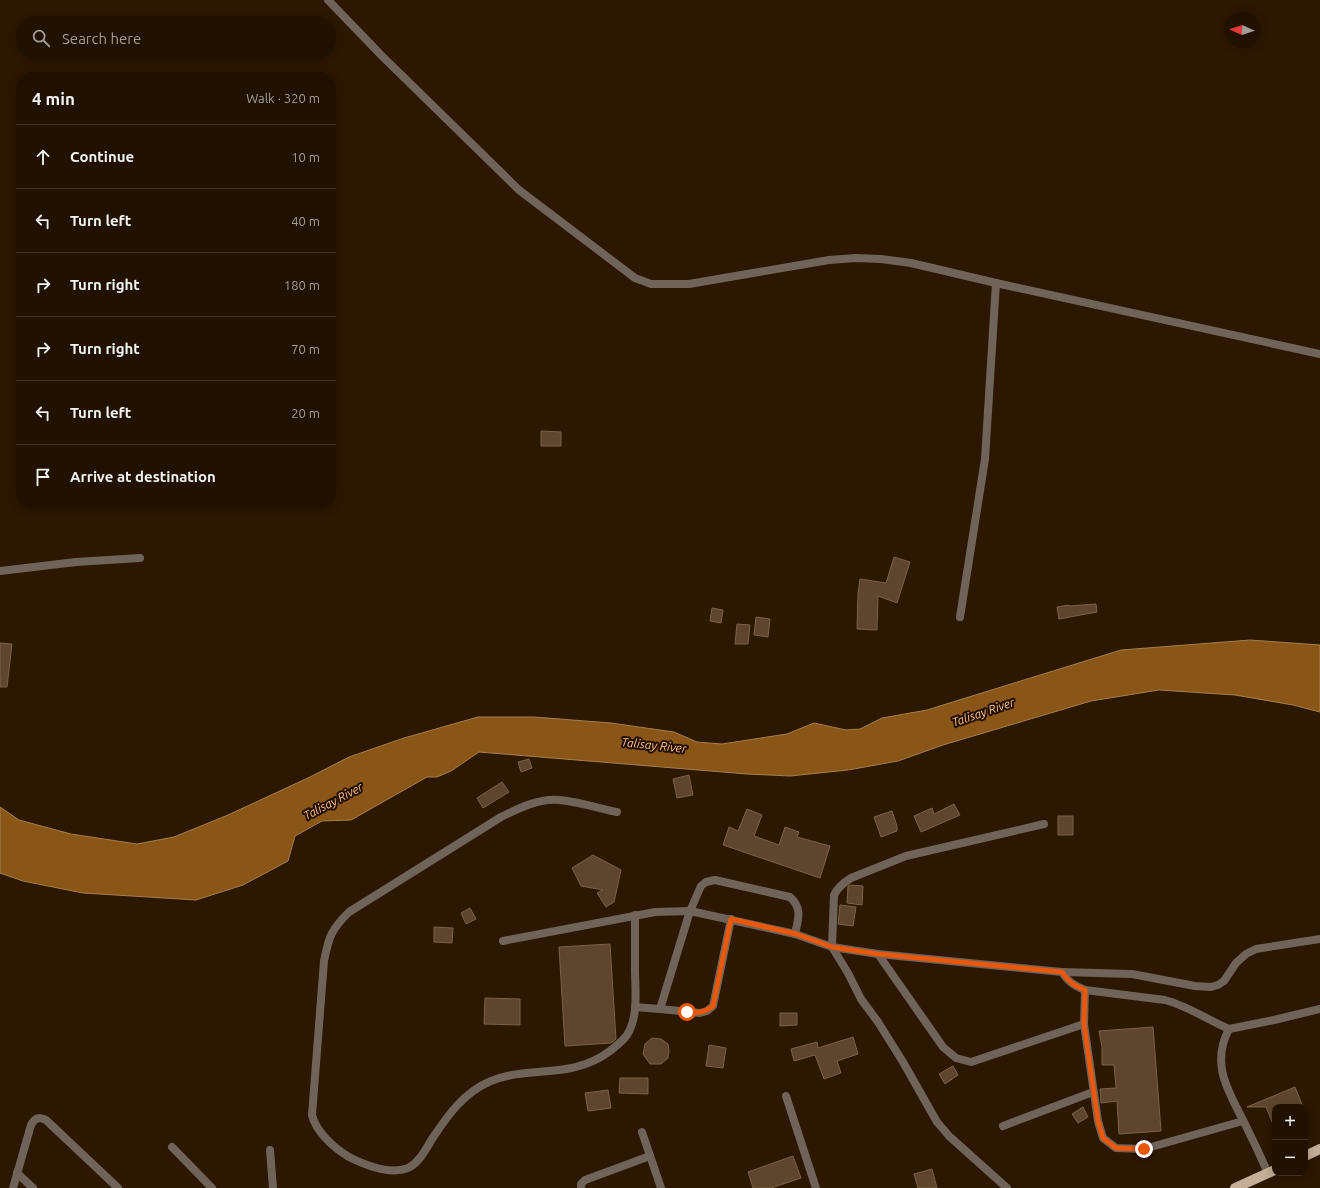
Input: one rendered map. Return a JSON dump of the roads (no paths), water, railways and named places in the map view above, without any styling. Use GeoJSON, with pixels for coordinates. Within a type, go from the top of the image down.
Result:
{"type":"FeatureCollection","features":[{"type":"Feature","properties":{"kind":"main road"},"geometry":{"type":"LineString","coordinates":[[1308,1155],[1320,1149]]}},
{"type":"Feature","properties":{"kind":"main road"},"geometry":{"type":"LineString","coordinates":[[1235,1188],[1272,1171]]}},
{"type":"Feature","properties":{"kind":"street"},"geometry":{"type":"LineString","coordinates":[[328,0],[382,56],[519,190],[635,278],[651,284],[689,284],[829,260],[856,258],[881,259],[911,263],[1320,354]]}},
{"type":"Feature","properties":{"kind":"street"},"geometry":{"type":"LineString","coordinates":[[960,617],[985,459],[996,283]]}},
{"type":"Feature","properties":{"kind":"street"},"geometry":{"type":"LineString","coordinates":[[0,571],[76,562],[140,558]]}},
{"type":"Feature","properties":{"kind":"street"},"geometry":{"type":"LineString","coordinates":[[617,812],[559,800],[523,806],[501,817],[349,912],[336,925],[329,938],[324,961],[312,1104],[312,1115],[319,1132],[340,1150],[362,1164],[375,1168],[398,1170],[409,1167],[420,1159],[458,1103],[481,1085],[499,1078],[576,1068],[601,1058],[627,1036],[632,1026],[635,1007],[635,915]]}},
{"type":"Feature","properties":{"kind":"street"},"geometry":{"type":"LineString","coordinates":[[1007,1188],[949,1136],[937,1122],[903,1062],[861,998],[832,947],[834,895],[836,889],[843,882],[906,856],[1044,824]]}},
{"type":"Feature","properties":{"kind":"street"},"geometry":{"type":"LineString","coordinates":[[660,1009],[690,911],[701,886],[706,882],[716,880],[790,897],[796,902],[799,910],[796,934]]}},
{"type":"Feature","properties":{"kind":"street"},"geometry":{"type":"LineString","coordinates":[[503,940],[654,912],[690,911],[796,934],[832,947],[878,954],[1062,972],[1132,974],[1195,986],[1211,987],[1224,981],[1236,963],[1246,954],[1256,949],[1320,940]]}},
{"type":"Feature","properties":{"kind":"street"},"geometry":{"type":"LineString","coordinates":[[635,1007],[700,1013],[707,1011],[713,1006],[731,919]]}},
{"type":"Feature","properties":{"kind":"street"},"geometry":{"type":"LineString","coordinates":[[878,954],[943,1047],[956,1058],[971,1062],[1084,1024]]}},
{"type":"Feature","properties":{"kind":"street"},"geometry":{"type":"LineString","coordinates":[[1062,972],[1067,980],[1085,990],[1165,1000],[1175,1003],[1207,1020],[1229,1029],[1320,1009]]}},
{"type":"Feature","properties":{"kind":"street"},"geometry":{"type":"LineString","coordinates":[[1085,990],[1084,1024],[1093,1092],[1098,1121],[1103,1138],[1116,1148],[1144,1149],[1243,1121]]}},
{"type":"Feature","properties":{"kind":"street"},"geometry":{"type":"LineString","coordinates":[[1229,1029],[1223,1040],[1221,1052],[1221,1065],[1224,1078],[1230,1095],[1243,1121],[1272,1171]]}},
{"type":"Feature","properties":{"kind":"street"},"geometry":{"type":"LineString","coordinates":[[1003,1126],[1093,1092]]}},
{"type":"Feature","properties":{"kind":"street"},"geometry":{"type":"LineString","coordinates":[[786,1096],[816,1188]]}},
{"type":"Feature","properties":{"kind":"street"},"geometry":{"type":"LineString","coordinates":[[13,1188],[31,1125],[36,1118],[40,1117],[46,1120],[118,1188]]}},
{"type":"Feature","properties":{"kind":"street"},"geometry":{"type":"LineString","coordinates":[[642,1132],[661,1188]]}},
{"type":"Feature","properties":{"kind":"street"},"geometry":{"type":"LineString","coordinates":[[172,1147],[212,1188]]}},
{"type":"Feature","properties":{"kind":"street"},"geometry":{"type":"LineString","coordinates":[[270,1150],[273,1188]]}},
{"type":"Feature","properties":{"kind":"street"},"geometry":{"type":"LineString","coordinates":[[581,1188],[581,1184],[585,1180],[650,1156]]}},
{"type":"Feature","properties":{"kind":"street"},"geometry":{"type":"LineString","coordinates":[[17,1173],[33,1188]]}},
{"type":"Feature","properties":{"kind":"water","name":"Talisay River"},"geometry":{"type":"Polygon","coordinates":[[[1250,640],[1320,645],[1320,712],[1293,705],[1235,695],[1159,690],[1091,701],[943,745],[898,761],[848,770],[790,776],[747,774],[479,752],[451,771],[437,777],[427,777],[351,820],[322,821],[295,836],[288,861],[243,885],[196,900],[83,893],[23,881],[0,873],[0,807],[19,820],[71,834],[137,844],[174,837],[228,815],[349,757],[404,738],[478,717],[534,717],[611,723],[674,732],[697,742],[722,744],[787,734],[814,723],[846,730],[860,729],[882,718],[927,710],[1121,650],[1250,640]]]}}]}
